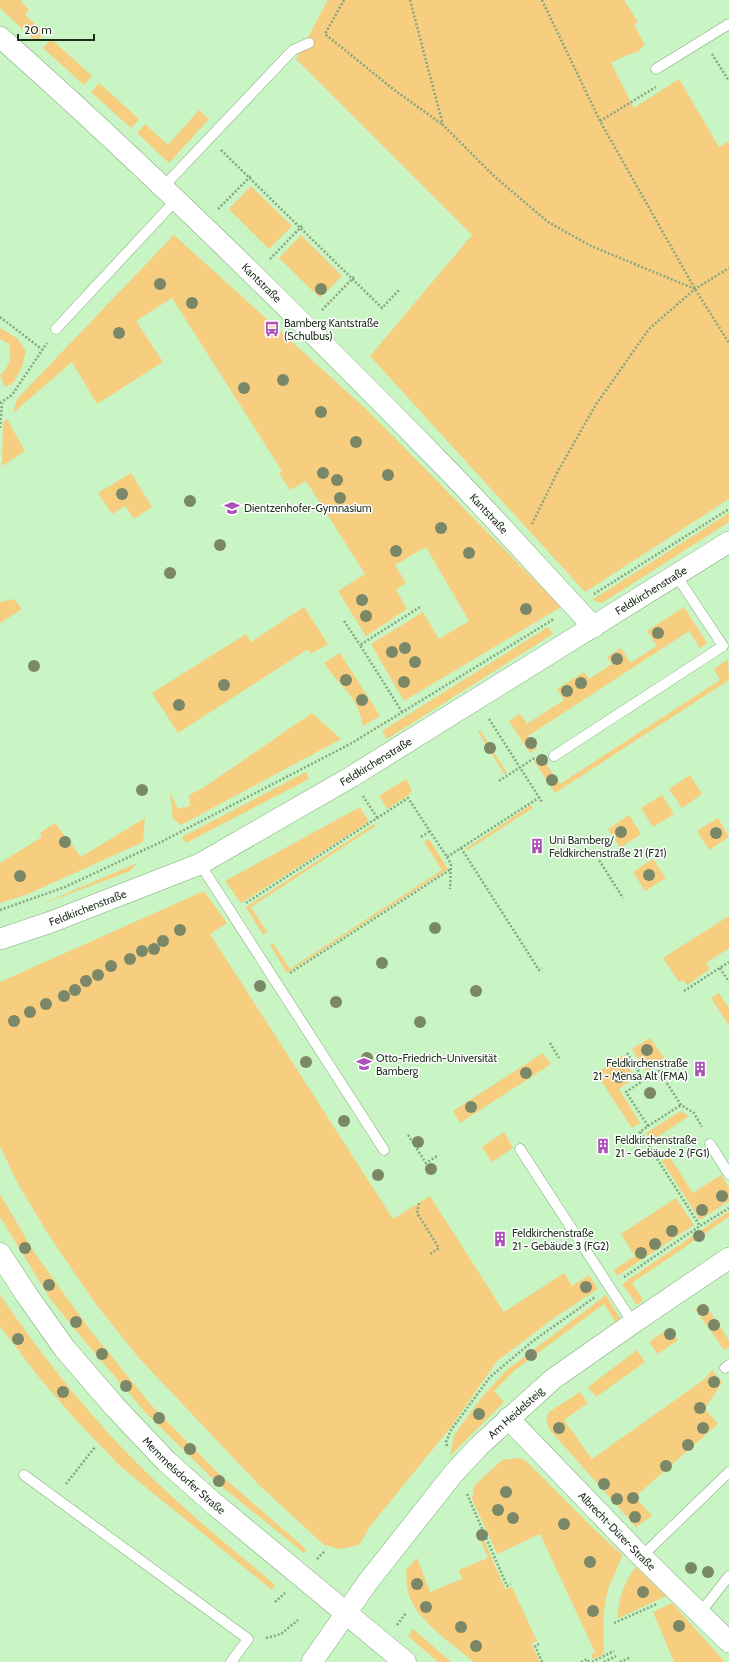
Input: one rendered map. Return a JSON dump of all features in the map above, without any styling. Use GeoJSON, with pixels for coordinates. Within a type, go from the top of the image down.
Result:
{"type":"FeatureCollection","features":[{"type":"Feature","properties":{"kind":"main road","name":"Memmelsdorfer Straße"},"geometry":{"type":"LineString","coordinates":[[0,1254],[65,1349],[115,1407],[166,1461],[212,1502],[405,1662]]}},
{"type":"Feature","properties":{"kind":"street","name":"Kantstraße"},"geometry":{"type":"LineString","coordinates":[[0,37],[203,226],[306,326],[440,462],[594,627]]}},
{"type":"Feature","properties":{"kind":"street","name":"Feldkirchenstraße"},"geometry":{"type":"LineString","coordinates":[[0,939],[51,922],[200,864],[339,785],[729,542]]}},
{"type":"Feature","properties":{"kind":"street","name":"Am Heidelsteig"},"geometry":{"type":"LineString","coordinates":[[312,1662],[367,1583],[455,1472],[508,1418],[553,1379],[729,1258]]}},
{"type":"Feature","properties":{"kind":"street","name":"Albrecht-Dürer-Straße"},"geometry":{"type":"LineString","coordinates":[[508,1418],[642,1556],[729,1642]]}},
{"type":"Feature","properties":{"kind":"lane"},"geometry":{"type":"LineString","coordinates":[[656,69],[729,24]]}},
{"type":"Feature","properties":{"kind":"lane"},"geometry":{"type":"LineString","coordinates":[[56,329],[169,194],[293,50],[309,43]]}},
{"type":"Feature","properties":{"kind":"lane"},"geometry":{"type":"LineString","coordinates":[[554,756],[723,646],[676,575]]}},
{"type":"Feature","properties":{"kind":"lane"},"geometry":{"type":"LineString","coordinates":[[200,864],[230,913],[384,1150]]}},
{"type":"Feature","properties":{"kind":"lane"},"geometry":{"type":"LineString","coordinates":[[710,1144],[729,1174]]}},
{"type":"Feature","properties":{"kind":"lane"},"geometry":{"type":"LineString","coordinates":[[520,1149],[633,1323]]}},
{"type":"Feature","properties":{"kind":"lane"},"geometry":{"type":"LineString","coordinates":[[642,1556],[729,1472]]}},
{"type":"Feature","properties":{"kind":"lane"},"geometry":{"type":"LineString","coordinates":[[24,1475],[248,1639],[231,1662]]}},
{"type":"Feature","properties":{"kind":"lane"},"geometry":{"type":"LineString","coordinates":[[700,1613],[729,1576]]}},
{"type":"Feature","properties":{"kind":"path"},"geometry":{"type":"LineString","coordinates":[[344,0],[325,34],[393,89],[443,125],[494,176],[548,222],[591,246],[695,289]]}},
{"type":"Feature","properties":{"kind":"path"},"geometry":{"type":"LineString","coordinates":[[410,0],[443,125]]}},
{"type":"Feature","properties":{"kind":"path"},"geometry":{"type":"LineString","coordinates":[[542,0],[600,122],[695,289],[729,343]]}},
{"type":"Feature","properties":{"kind":"path"},"geometry":{"type":"LineString","coordinates":[[703,40],[729,81]]}},
{"type":"Feature","properties":{"kind":"path"},"geometry":{"type":"LineString","coordinates":[[600,122],[664,82],[656,69]]}},
{"type":"Feature","properties":{"kind":"path"},"geometry":{"type":"LineString","coordinates":[[218,147],[382,308],[399,290]]}},
{"type":"Feature","properties":{"kind":"path"},"geometry":{"type":"LineString","coordinates":[[203,226],[252,175]]}},
{"type":"Feature","properties":{"kind":"path"},"geometry":{"type":"LineString","coordinates":[[254,275],[303,225]]}},
{"type":"Feature","properties":{"kind":"path"},"geometry":{"type":"LineString","coordinates":[[520,548],[557,473],[595,406],[649,329],[695,289],[729,268]]}},
{"type":"Feature","properties":{"kind":"path"},"geometry":{"type":"LineString","coordinates":[[306,326],[355,276]]}},
{"type":"Feature","properties":{"kind":"path"},"geometry":{"type":"LineString","coordinates":[[0,317],[43,350]]}},
{"type":"Feature","properties":{"kind":"path"},"geometry":{"type":"LineString","coordinates":[[0,428],[1,403],[12,395],[56,329]]}},
{"type":"Feature","properties":{"kind":"path"},"geometry":{"type":"LineString","coordinates":[[360,645],[420,608]]}},
{"type":"Feature","properties":{"kind":"path"},"geometry":{"type":"LineString","coordinates":[[344,621],[402,712]]}},
{"type":"Feature","properties":{"kind":"path"},"geometry":{"type":"LineString","coordinates":[[0,910],[65,887],[161,842],[352,743],[388,720]]}},
{"type":"Feature","properties":{"kind":"path"},"geometry":{"type":"LineString","coordinates":[[502,740],[542,802]]}},
{"type":"Feature","properties":{"kind":"path"},"geometry":{"type":"LineString","coordinates":[[499,781],[540,754]]}},
{"type":"Feature","properties":{"kind":"path"},"geometry":{"type":"LineString","coordinates":[[447,857],[540,797]]}},
{"type":"Feature","properties":{"kind":"path"},"geometry":{"type":"LineString","coordinates":[[230,913],[408,798],[451,864],[450,889]]}},
{"type":"Feature","properties":{"kind":"path"},"geometry":{"type":"LineString","coordinates":[[420,837],[430,831]]}},
{"type":"Feature","properties":{"kind":"path"},"geometry":{"type":"LineString","coordinates":[[461,848],[539,970],[542,968]]}},
{"type":"Feature","properties":{"kind":"path"},"geometry":{"type":"LineString","coordinates":[[597,857],[623,898]]}},
{"type":"Feature","properties":{"kind":"path"},"geometry":{"type":"LineString","coordinates":[[276,982],[451,869]]}},
{"type":"Feature","properties":{"kind":"path"},"geometry":{"type":"LineString","coordinates":[[684,991],[729,962]]}},
{"type":"Feature","properties":{"kind":"path"},"geometry":{"type":"LineString","coordinates":[[720,968],[729,982]]}},
{"type":"Feature","properties":{"kind":"path"},"geometry":{"type":"LineString","coordinates":[[550,1043],[559,1058]]}},
{"type":"Feature","properties":{"kind":"path"},"geometry":{"type":"LineString","coordinates":[[627,1053],[644,1080]]}},
{"type":"Feature","properties":{"kind":"path"},"geometry":{"type":"LineString","coordinates":[[648,1126],[626,1092],[659,1071],[680,1105],[694,1113],[710,1144]]}},
{"type":"Feature","properties":{"kind":"path"},"geometry":{"type":"LineString","coordinates":[[680,1105],[640,1132],[700,1226]]}},
{"type":"Feature","properties":{"kind":"path"},"geometry":{"type":"LineString","coordinates":[[408,1135],[426,1163],[438,1156]]}},
{"type":"Feature","properties":{"kind":"path"},"geometry":{"type":"LineString","coordinates":[[420,1202],[417,1213],[439,1248],[429,1255]]}},
{"type":"Feature","properties":{"kind":"path"},"geometry":{"type":"LineString","coordinates":[[511,1584],[507,1586],[455,1472],[446,1442],[451,1430],[490,1377],[533,1341],[610,1287],[729,1208]]}},
{"type":"Feature","properties":{"kind":"path"},"geometry":{"type":"LineString","coordinates":[[54,1498],[95,1447]]}},
{"type":"Feature","properties":{"kind":"path"},"geometry":{"type":"LineString","coordinates":[[614,1623],[680,1594]]}},
{"type":"Feature","properties":{"kind":"path"},"geometry":{"type":"LineString","coordinates":[[248,1639],[266,1638],[281,1634],[298,1620]]}},
{"type":"Feature","properties":{"kind":"path"},"geometry":{"type":"LineString","coordinates":[[539,1644],[534,1646],[542,1662]]}},
{"type":"Feature","properties":{"kind":"path"},"geometry":{"type":"LineString","coordinates":[[581,1662],[587,1659],[590,1662],[598,1661],[614,1651]]}},
{"type":"Feature","properties":{"kind":"path"},"geometry":{"type":"LineString","coordinates":[[604,1662],[616,1656]]}},
{"type":"Feature","properties":{"kind":"path"},"geometry":{"type":"LineString","coordinates":[[620,1662],[631,1657]]}},
{"type":"Feature","properties":{"kind":"shaded area"},"geometry":{"type":"Polygon","coordinates":[[[0,0],[20,0],[29,10],[25,15],[45,33],[36,42],[0,8],[0,0]]]}},
{"type":"Feature","properties":{"kind":"shaded area"},"geometry":{"type":"Polygon","coordinates":[[[328,0],[624,0],[638,22],[634,25],[645,44],[638,52],[627,55],[611,63],[634,108],[679,79],[719,147],[729,141],[729,499],[585,592],[370,356],[472,235],[296,59],[328,0]]]}},
{"type":"Feature","properties":{"kind":"shaded area"},"geometry":{"type":"Polygon","coordinates":[[[51,39],[92,76],[84,85],[43,48],[51,39]]]}},
{"type":"Feature","properties":{"kind":"shaded area"},"geometry":{"type":"Polygon","coordinates":[[[99,83],[139,119],[131,128],[91,92],[99,83]]]}},
{"type":"Feature","properties":{"kind":"shaded area"},"geometry":{"type":"Polygon","coordinates":[[[199,110],[209,119],[169,163],[137,133],[145,124],[168,145],[199,110]]]}},
{"type":"Feature","properties":{"kind":"shaded area"},"geometry":{"type":"Polygon","coordinates":[[[251,186],[292,226],[269,249],[229,209],[251,186]]]}},
{"type":"Feature","properties":{"kind":"shaded area"},"geometry":{"type":"Polygon","coordinates":[[[174,235],[366,409],[561,607],[404,701],[371,644],[423,612],[439,639],[469,621],[426,547],[395,565],[406,583],[396,590],[407,609],[366,636],[338,591],[365,574],[306,481],[290,490],[279,473],[282,471],[172,298],[136,321],[163,362],[97,404],[72,362],[13,413],[17,399],[174,235]]]}},
{"type":"Feature","properties":{"kind":"shaded area"},"geometry":{"type":"Polygon","coordinates":[[[301,235],[342,276],[320,298],[279,258],[301,235]]]}},
{"type":"Feature","properties":{"kind":"shaded area"},"geometry":{"type":"Polygon","coordinates":[[[0,328],[18,339],[26,351],[22,367],[14,382],[5,387],[0,376],[9,362],[10,349],[9,344],[0,339],[0,328]]]}},
{"type":"Feature","properties":{"kind":"shaded area"},"geometry":{"type":"Polygon","coordinates":[[[7,419],[25,451],[2,466],[3,422],[7,419]]]}},
{"type":"Feature","properties":{"kind":"shaded area"},"geometry":{"type":"Polygon","coordinates":[[[131,473],[152,507],[134,519],[125,506],[112,514],[98,493],[131,473]]]}},
{"type":"Feature","properties":{"kind":"shaded area"},"geometry":{"type":"Polygon","coordinates":[[[729,513],[729,522],[602,603],[592,600],[729,513]]]}},
{"type":"Feature","properties":{"kind":"shaded area"},"geometry":{"type":"Polygon","coordinates":[[[14,599],[22,609],[0,623],[0,602],[14,599]]]}},
{"type":"Feature","properties":{"kind":"shaded area"},"geometry":{"type":"Polygon","coordinates":[[[304,607],[328,644],[311,654],[308,649],[178,733],[152,693],[246,634],[251,642],[304,607]]]}},
{"type":"Feature","properties":{"kind":"shaded area"},"geometry":{"type":"Polygon","coordinates":[[[684,607],[707,643],[700,648],[689,631],[528,736],[537,748],[530,753],[509,721],[520,714],[527,724],[564,700],[557,689],[584,672],[589,679],[612,664],[607,657],[621,648],[630,663],[657,646],[647,631],[684,607]]]}},
{"type":"Feature","properties":{"kind":"shaded area"},"geometry":{"type":"Polygon","coordinates":[[[548,627],[553,634],[387,739],[382,731],[548,627]]]}},
{"type":"Feature","properties":{"kind":"shaded area"},"geometry":{"type":"Polygon","coordinates":[[[340,653],[380,716],[363,726],[360,715],[352,698],[324,663],[340,653]]]}},
{"type":"Feature","properties":{"kind":"shaded area"},"geometry":{"type":"Polygon","coordinates":[[[728,659],[729,680],[555,793],[534,761],[541,756],[560,784],[720,680],[714,669],[728,659]]]}},
{"type":"Feature","properties":{"kind":"shaded area"},"geometry":{"type":"Polygon","coordinates":[[[312,713],[341,739],[181,825],[173,819],[170,792],[178,809],[190,806],[189,795],[203,788],[312,713]]]}},
{"type":"Feature","properties":{"kind":"shaded area"},"geometry":{"type":"Polygon","coordinates":[[[480,730],[507,773],[505,775],[478,732],[480,730]]]}},
{"type":"Feature","properties":{"kind":"shaded area"},"geometry":{"type":"Polygon","coordinates":[[[306,772],[309,779],[186,843],[182,837],[306,772]]]}},
{"type":"Feature","properties":{"kind":"shaded area"},"geometry":{"type":"Polygon","coordinates":[[[690,775],[702,794],[682,808],[669,789],[690,775]]]}},
{"type":"Feature","properties":{"kind":"shaded area"},"geometry":{"type":"Polygon","coordinates":[[[406,779],[412,790],[409,795],[387,809],[379,796],[406,779]]]}},
{"type":"Feature","properties":{"kind":"shaded area"},"geometry":{"type":"Polygon","coordinates":[[[662,795],[674,814],[653,827],[641,808],[662,795]]]}},
{"type":"Feature","properties":{"kind":"shaded area"},"geometry":{"type":"Polygon","coordinates":[[[531,805],[533,808],[466,851],[465,849],[531,805]]]}},
{"type":"Feature","properties":{"kind":"shaded area"},"geometry":{"type":"Polygon","coordinates":[[[360,807],[369,822],[241,903],[225,881],[360,807]]]}},
{"type":"Feature","properties":{"kind":"shaded area"},"geometry":{"type":"Polygon","coordinates":[[[629,815],[641,834],[620,848],[608,829],[629,815]]]}},
{"type":"Feature","properties":{"kind":"shaded area"},"geometry":{"type":"Polygon","coordinates":[[[145,818],[143,842],[28,894],[0,903],[0,863],[42,837],[40,833],[55,823],[81,857],[145,818]]]}},
{"type":"Feature","properties":{"kind":"shaded area"},"geometry":{"type":"Polygon","coordinates":[[[718,818],[729,837],[709,850],[697,831],[718,818]]]}},
{"type":"Feature","properties":{"kind":"shaded area"},"geometry":{"type":"Polygon","coordinates":[[[374,824],[376,826],[251,907],[267,932],[263,935],[246,907],[374,824]]]}},
{"type":"Feature","properties":{"kind":"shaded area"},"geometry":{"type":"Polygon","coordinates":[[[429,839],[448,869],[287,973],[270,945],[273,943],[290,969],[442,870],[424,842],[429,839]]]}},
{"type":"Feature","properties":{"kind":"shaded area"},"geometry":{"type":"Polygon","coordinates":[[[653,859],[666,878],[645,891],[633,872],[653,859]]]}},
{"type":"Feature","properties":{"kind":"shaded area"},"geometry":{"type":"Polygon","coordinates":[[[137,863],[130,871],[37,906],[137,863]]]}},
{"type":"Feature","properties":{"kind":"shaded area"},"geometry":{"type":"Polygon","coordinates":[[[204,891],[227,923],[210,934],[393,1219],[430,1196],[504,1312],[564,1273],[572,1286],[589,1275],[598,1289],[554,1318],[497,1361],[451,1427],[371,1525],[359,1545],[340,1549],[324,1545],[259,1485],[138,1357],[95,1303],[50,1237],[18,1184],[0,1146],[0,982],[204,891]]]}},
{"type":"Feature","properties":{"kind":"shaded area"},"geometry":{"type":"Polygon","coordinates":[[[729,916],[729,948],[706,963],[710,969],[687,985],[683,980],[679,982],[663,958],[729,916]]]}},
{"type":"Feature","properties":{"kind":"shaded area"},"geometry":{"type":"Polygon","coordinates":[[[719,993],[729,1008],[729,1026],[711,998],[719,993]]]}},
{"type":"Feature","properties":{"kind":"shaded area"},"geometry":{"type":"Polygon","coordinates":[[[650,1038],[665,1059],[646,1071],[632,1049],[650,1038]]]}},
{"type":"Feature","properties":{"kind":"shaded area"},"geometry":{"type":"Polygon","coordinates":[[[543,1053],[551,1064],[460,1123],[453,1111],[543,1053]]]}},
{"type":"Feature","properties":{"kind":"shaded area"},"geometry":{"type":"Polygon","coordinates":[[[622,1056],[635,1078],[619,1089],[640,1123],[632,1128],[596,1073],[622,1056]]]}},
{"type":"Feature","properties":{"kind":"shaded area"},"geometry":{"type":"Polygon","coordinates":[[[681,1111],[689,1116],[650,1142],[646,1133],[681,1111]]]}},
{"type":"Feature","properties":{"kind":"shaded area"},"geometry":{"type":"Polygon","coordinates":[[[504,1132],[513,1148],[492,1162],[482,1147],[504,1132]]]}},
{"type":"Feature","properties":{"kind":"shaded area"},"geometry":{"type":"Polygon","coordinates":[[[669,1156],[693,1193],[721,1175],[729,1187],[729,1201],[700,1220],[662,1161],[669,1156]]]}},
{"type":"Feature","properties":{"kind":"shaded area"},"geometry":{"type":"Polygon","coordinates":[[[0,1194],[34,1252],[90,1330],[152,1406],[217,1472],[306,1549],[304,1553],[216,1482],[146,1413],[82,1338],[51,1300],[0,1217],[0,1194]]]}},
{"type":"Feature","properties":{"kind":"shaded area"},"geometry":{"type":"Polygon","coordinates":[[[676,1198],[694,1225],[617,1276],[614,1270],[635,1256],[621,1234],[676,1198]]]}},
{"type":"Feature","properties":{"kind":"shaded area"},"geometry":{"type":"Polygon","coordinates":[[[729,1211],[729,1217],[632,1283],[643,1300],[637,1305],[622,1284],[729,1211]]]}},
{"type":"Feature","properties":{"kind":"shaded area"},"geometry":{"type":"Polygon","coordinates":[[[0,1295],[60,1376],[108,1433],[180,1504],[275,1585],[272,1590],[121,1467],[74,1418],[37,1375],[0,1326],[0,1295]]]}},
{"type":"Feature","properties":{"kind":"shaded area"},"geometry":{"type":"Polygon","coordinates":[[[606,1295],[621,1320],[616,1323],[604,1304],[515,1370],[494,1391],[504,1402],[450,1456],[454,1435],[485,1393],[508,1369],[606,1295]]]}},
{"type":"Feature","properties":{"kind":"shaded area"},"geometry":{"type":"Polygon","coordinates":[[[704,1303],[729,1340],[729,1347],[724,1350],[695,1309],[704,1303]]]}},
{"type":"Feature","properties":{"kind":"shaded area"},"geometry":{"type":"Polygon","coordinates":[[[669,1328],[678,1340],[658,1354],[649,1342],[669,1328]]]}},
{"type":"Feature","properties":{"kind":"shaded area"},"geometry":{"type":"Polygon","coordinates":[[[637,1350],[645,1362],[596,1397],[588,1387],[637,1350]]]}},
{"type":"Feature","properties":{"kind":"shaded area"},"geometry":{"type":"Polygon","coordinates":[[[712,1370],[722,1382],[705,1409],[718,1424],[635,1497],[652,1516],[636,1527],[549,1429],[547,1416],[549,1412],[580,1392],[588,1403],[564,1420],[592,1459],[706,1378],[712,1370]]]}},
{"type":"Feature","properties":{"kind":"shaded area"},"geometry":{"type":"Polygon","coordinates":[[[520,1458],[526,1461],[622,1555],[609,1587],[605,1603],[603,1629],[604,1654],[593,1659],[591,1655],[595,1652],[540,1534],[497,1554],[472,1499],[474,1486],[502,1460],[520,1458]]]}},
{"type":"Feature","properties":{"kind":"shaded area"},"geometry":{"type":"Polygon","coordinates":[[[483,1538],[505,1589],[512,1587],[537,1641],[531,1644],[540,1662],[474,1662],[429,1624],[414,1607],[407,1588],[406,1570],[417,1558],[430,1592],[462,1579],[459,1570],[488,1558],[480,1539],[483,1538]]]}},
{"type":"Feature","properties":{"kind":"shaded area"},"geometry":{"type":"Polygon","coordinates":[[[636,1567],[666,1596],[617,1619],[622,1592],[636,1567]]]}},
{"type":"Feature","properties":{"kind":"shaded area"},"geometry":{"type":"Polygon","coordinates":[[[672,1603],[725,1662],[674,1662],[653,1612],[672,1603]]]}},
{"type":"Feature","properties":{"kind":"shaded area"},"geometry":{"type":"Polygon","coordinates":[[[413,1629],[451,1662],[438,1662],[408,1636],[413,1629]]]}},
{"type":"Feature","properties":{"kind":"place","name":"Bamberg Kantstraße (Schulbus)"},"geometry":{"type":"Point","coordinates":[272,329]}},
{"type":"Feature","properties":{"kind":"place","name":"Dientzenhofer-Gymnasium"},"geometry":{"type":"Point","coordinates":[232,508]}},
{"type":"Feature","properties":{"kind":"place","name":"Uni Bamberg/ Feldkirchenstraße 21 (F21)"},"geometry":{"type":"Point","coordinates":[537,846]}},
{"type":"Feature","properties":{"kind":"place","name":"Otto-Friedrich-Universität Bamberg"},"geometry":{"type":"Point","coordinates":[364,1064]}},
{"type":"Feature","properties":{"kind":"place","name":"Feldkirchenstraße 21 - Mensa Alt (FMA)"},"geometry":{"type":"Point","coordinates":[700,1069]}},
{"type":"Feature","properties":{"kind":"place","name":"Feldkirchenstraße 21 - Gebäude 2 (FG1)"},"geometry":{"type":"Point","coordinates":[603,1146]}},
{"type":"Feature","properties":{"kind":"place","name":"Feldkirchenstraße 21 - Gebäude 3 (FG2)"},"geometry":{"type":"Point","coordinates":[500,1239]}}]}
